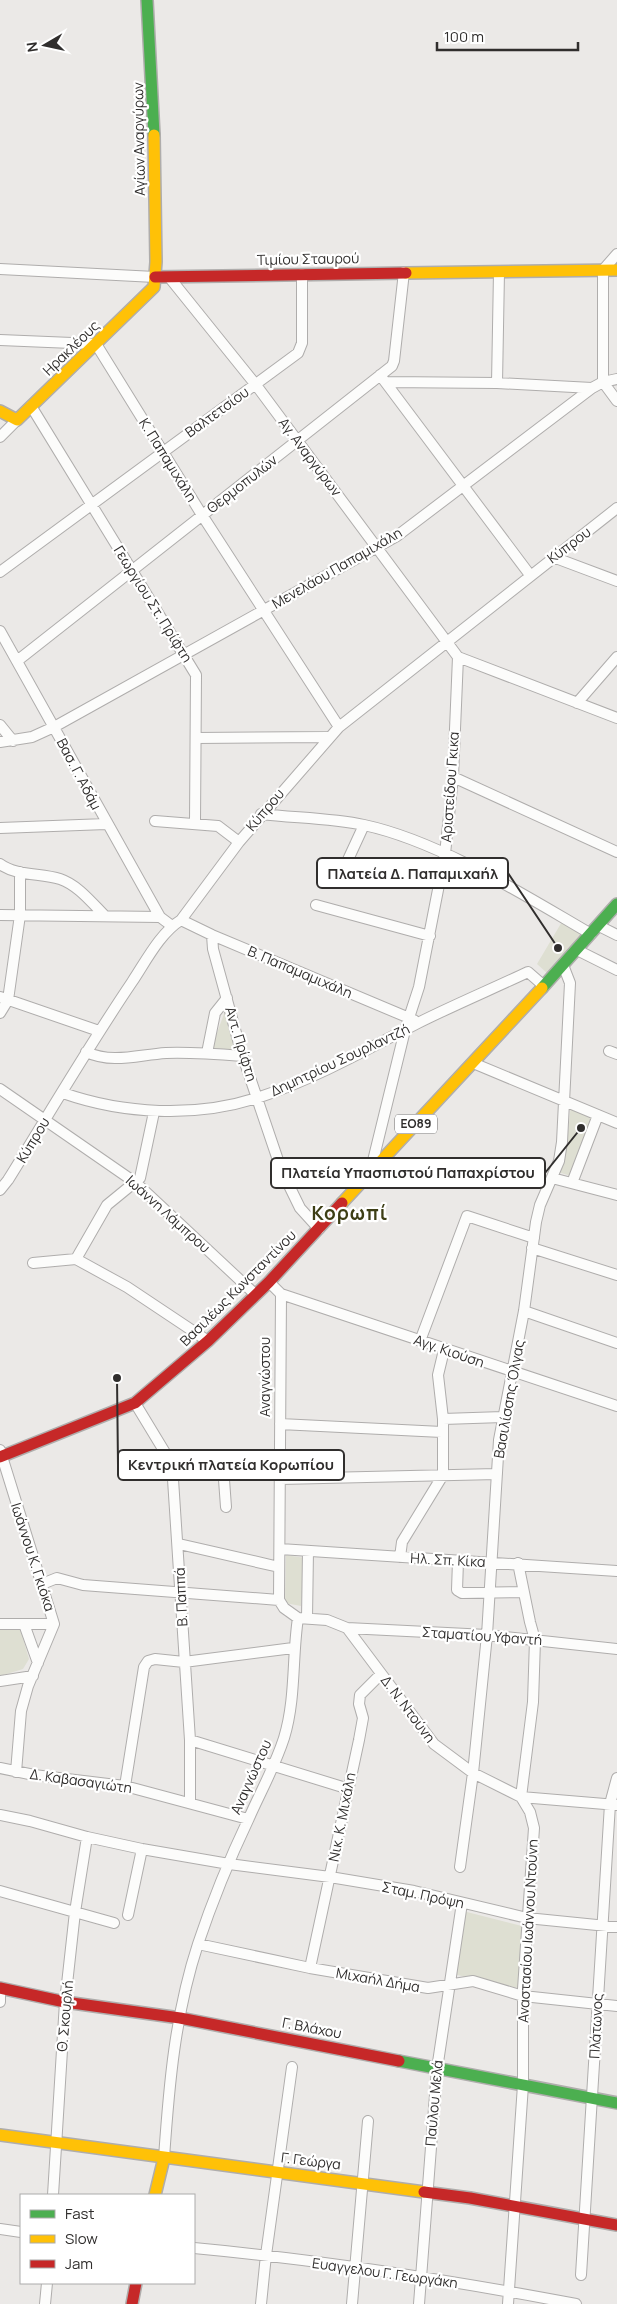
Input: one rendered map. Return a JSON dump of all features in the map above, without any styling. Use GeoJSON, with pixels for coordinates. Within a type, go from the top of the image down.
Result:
{"type":"FeatureCollection","features":[{"type":"Feature","properties":{"kind":"street","name":"Αγίων Αναργύρων"},"geometry":{"type":"LineString","coordinates":[[147,0],[154,124],[155,277]]}},
{"type":"Feature","properties":{"kind":"street"},"geometry":{"type":"LineString","coordinates":[[617,254],[603,270],[603,382],[617,401]]}},
{"type":"Feature","properties":{"kind":"street","name":"Τιμίου Σταυρού"},"geometry":{"type":"LineString","coordinates":[[0,269],[155,277],[617,270]]}},
{"type":"Feature","properties":{"kind":"street","name":"Θερμοπυλών"},"geometry":{"type":"LineString","coordinates":[[17,661],[298,441],[383,379],[394,361],[404,272]]}},
{"type":"Feature","properties":{"kind":"street"},"geometry":{"type":"LineString","coordinates":[[497,383],[499,272]]}},
{"type":"Feature","properties":{"kind":"street","name":"Βαλτετσίου"},"geometry":{"type":"LineString","coordinates":[[0,572],[298,353],[302,343],[302,274]]}},
{"type":"Feature","properties":{"kind":"street","name":"Ηρακλέους"},"geometry":{"type":"LineString","coordinates":[[0,437],[147,296],[154,287],[155,277]]}},
{"type":"Feature","properties":{"kind":"street","name":"Αγ. Αναργύρων"},"geometry":{"type":"LineString","coordinates":[[169,277],[256,384],[446,641]]}},
{"type":"Feature","properties":{"kind":"street"},"geometry":{"type":"LineString","coordinates":[[0,340],[96,344]]}},
{"type":"Feature","properties":{"kind":"street","name":"Κ. Παπαμιχάλη"},"geometry":{"type":"LineString","coordinates":[[96,344],[202,515],[339,727]]}},
{"type":"Feature","properties":{"kind":"street"},"geometry":{"type":"LineString","coordinates":[[383,379],[592,388]]}},
{"type":"Feature","properties":{"kind":"street"},"geometry":{"type":"LineString","coordinates":[[383,379],[530,575]]}},
{"type":"Feature","properties":{"kind":"street","name":"Μενελάου Παπαμιχάλη"},"geometry":{"type":"LineString","coordinates":[[0,742],[32,737],[54,726],[377,548],[464,486],[592,388],[603,382],[617,379]]}},
{"type":"Feature","properties":{"kind":"street","name":"Γεωργίου Στ. Πρίφτη"},"geometry":{"type":"LineString","coordinates":[[32,406],[196,675],[195,823]]}},
{"type":"Feature","properties":{"kind":"street"},"geometry":{"type":"LineString","coordinates":[[0,411],[18,420]]}},
{"type":"Feature","properties":{"kind":"street","name":"Κύπρου"},"geometry":{"type":"LineString","coordinates":[[0,1190],[4,1178],[63,1093],[99,1031],[172,926],[181,920],[238,842],[328,737],[552,557],[617,508]]}},
{"type":"Feature","properties":{"kind":"street"},"geometry":{"type":"LineString","coordinates":[[552,557],[617,581]]}},
{"type":"Feature","properties":{"kind":"street","name":"Βασ. Γ. Αδάμ"},"geometry":{"type":"LineString","coordinates":[[0,631],[54,726],[106,824],[160,916],[172,926]]}},
{"type":"Feature","properties":{"kind":"street"},"geometry":{"type":"LineString","coordinates":[[446,641],[458,657],[617,718]]}},
{"type":"Feature","properties":{"kind":"street","name":"Αριστείδου Γκικα"},"geometry":{"type":"LineString","coordinates":[[370,1174],[405,1030],[415,1020],[445,854],[453,777],[458,657]]}},
{"type":"Feature","properties":{"kind":"street"},"geometry":{"type":"LineString","coordinates":[[577,703],[617,657]]}},
{"type":"Feature","properties":{"kind":"street"},"geometry":{"type":"LineString","coordinates":[[0,725],[13,741]]}},
{"type":"Feature","properties":{"kind":"street"},"geometry":{"type":"LineString","coordinates":[[196,738],[328,737]]}},
{"type":"Feature","properties":{"kind":"street"},"geometry":{"type":"LineString","coordinates":[[453,777],[617,852]]}},
{"type":"Feature","properties":{"kind":"street"},"geometry":{"type":"LineString","coordinates":[[261,814],[364,825],[445,854],[595,930],[617,935]]}},
{"type":"Feature","properties":{"kind":"street"},"geometry":{"type":"LineString","coordinates":[[154,821],[218,826],[238,842]]}},
{"type":"Feature","properties":{"kind":"street"},"geometry":{"type":"LineString","coordinates":[[0,828],[106,824]]}},
{"type":"Feature","properties":{"kind":"street"},"geometry":{"type":"LineString","coordinates":[[346,864],[364,825]]}},
{"type":"Feature","properties":{"kind":"street"},"geometry":{"type":"LineString","coordinates":[[0,864],[20,872],[59,879],[68,883],[105,916]]}},
{"type":"Feature","properties":{"kind":"street"},"geometry":{"type":"LineString","coordinates":[[0,1012],[20,915],[20,872]]}},
{"type":"Feature","properties":{"kind":"street","name":"Βασιλέως Κωνσταντίνου"},"geometry":{"type":"LineString","coordinates":[[0,1455],[134,1403],[208,1341],[269,1282],[319,1229],[563,966],[617,904]]}},
{"type":"Feature","properties":{"kind":"street"},"geometry":{"type":"LineString","coordinates":[[316,905],[430,936]]}},
{"type":"Feature","properties":{"kind":"street"},"geometry":{"type":"LineString","coordinates":[[0,915],[160,916]]}},
{"type":"Feature","properties":{"kind":"street","name":"Β. Παπαμαμιχάλη"},"geometry":{"type":"LineString","coordinates":[[181,920],[212,935],[415,1020]]}},
{"type":"Feature","properties":{"kind":"street","name":"Αντ. Πρίφτη"},"geometry":{"type":"LineString","coordinates":[[212,935],[213,949],[243,1056],[281,1169],[293,1198],[319,1229]]}},
{"type":"Feature","properties":{"kind":"street"},"geometry":{"type":"LineString","coordinates":[[577,950],[617,970]]}},
{"type":"Feature","properties":{"kind":"street","name":"Βασιλίσσης Όλγας"},"geometry":{"type":"LineString","coordinates":[[460,1867],[473,1773],[487,1635],[497,1474],[503,1416],[524,1311],[540,1206],[559,1161],[562,1142],[570,983],[563,966]]}},
{"type":"Feature","properties":{"kind":"street","name":"Δημητρίου Σουρλαντζή"},"geometry":{"type":"LineString","coordinates":[[415,1020],[528,972],[544,986]]}},
{"type":"Feature","properties":{"kind":"street"},"geometry":{"type":"LineString","coordinates":[[207,1053],[215,1014],[227,998]]}},
{"type":"Feature","properties":{"kind":"street"},"geometry":{"type":"LineString","coordinates":[[4,999],[99,1031]]}},
{"type":"Feature","properties":{"kind":"street","name":"Δημητρίου Σουρλαντζή"},"geometry":{"type":"LineString","coordinates":[[63,1093],[86,1101],[154,1112],[228,1105],[257,1098],[330,1068],[405,1030]]}},
{"type":"Feature","properties":{"kind":"street"},"geometry":{"type":"LineString","coordinates":[[86,1052],[108,1059],[166,1053],[207,1053],[243,1056]]}},
{"type":"Feature","properties":{"kind":"street"},"geometry":{"type":"LineString","coordinates":[[473,1063],[617,1123]]}},
{"type":"Feature","properties":{"kind":"street","name":"Ιωάννη Λάμπρου"},"geometry":{"type":"LineString","coordinates":[[0,1088],[44,1121],[136,1183],[256,1295]]}},
{"type":"Feature","properties":{"kind":"street"},"geometry":{"type":"LineString","coordinates":[[76,1258],[107,1204],[140,1178],[154,1112]]}},
{"type":"Feature","properties":{"kind":"street"},"geometry":{"type":"LineString","coordinates":[[572,1183],[598,1115]]}},
{"type":"Feature","properties":{"kind":"street"},"geometry":{"type":"LineString","coordinates":[[552,1178],[617,1194]]}},
{"type":"Feature","properties":{"kind":"street"},"geometry":{"type":"LineString","coordinates":[[420,1341],[467,1216],[617,1275]]}},
{"type":"Feature","properties":{"kind":"street"},"geometry":{"type":"LineString","coordinates":[[33,1263],[76,1258],[127,1287],[208,1341]]}},
{"type":"Feature","properties":{"kind":"street"},"geometry":{"type":"LineString","coordinates":[[269,1282],[281,1294]]}},
{"type":"Feature","properties":{"kind":"street","name":"Αγγ. Κιούση"},"geometry":{"type":"LineString","coordinates":[[281,1294],[444,1350],[617,1406]]}},
{"type":"Feature","properties":{"kind":"street","name":"Αναγνώστου"},"geometry":{"type":"LineString","coordinates":[[279,1600],[281,1294]]}},
{"type":"Feature","properties":{"kind":"street"},"geometry":{"type":"LineString","coordinates":[[524,1311],[617,1343]]}},
{"type":"Feature","properties":{"kind":"street"},"geometry":{"type":"LineString","coordinates":[[400,1557],[402,1542],[442,1475],[443,1419],[438,1375],[444,1350]]}},
{"type":"Feature","properties":{"kind":"street","name":"Β. Παππά"},"geometry":{"type":"LineString","coordinates":[[134,1403],[172,1464],[179,1544],[184,1662],[190,1740],[190,1803]]}},
{"type":"Feature","properties":{"kind":"street"},"geometry":{"type":"LineString","coordinates":[[443,1419],[503,1416]]}},
{"type":"Feature","properties":{"kind":"street"},"geometry":{"type":"LineString","coordinates":[[280,1424],[442,1432]]}},
{"type":"Feature","properties":{"kind":"street","name":"Ιωάννου Κ. Γκιόκα"},"geometry":{"type":"LineString","coordinates":[[0,1455],[54,1624],[21,1711],[16,1772]]}},
{"type":"Feature","properties":{"kind":"street"},"geometry":{"type":"LineString","coordinates":[[172,1464],[223,1466],[280,1475],[497,1474]]}},
{"type":"Feature","properties":{"kind":"street"},"geometry":{"type":"LineString","coordinates":[[223,1466],[226,1508]]}},
{"type":"Feature","properties":{"kind":"street"},"geometry":{"type":"LineString","coordinates":[[179,1544],[280,1567]]}},
{"type":"Feature","properties":{"kind":"street","name":"Ηλ. Σπ. Κίκα"},"geometry":{"type":"LineString","coordinates":[[280,1549],[617,1571]]}},
{"type":"Feature","properties":{"kind":"street","name":"Αναγνώστου"},"geometry":{"type":"LineString","coordinates":[[155,2194],[164,2158],[171,2063],[198,1944],[248,1819],[275,1765],[290,1711],[293,1648],[303,1618],[308,1551]]}},
{"type":"Feature","properties":{"kind":"street"},"geometry":{"type":"LineString","coordinates":[[458,1561],[457,1590],[462,1593],[523,1592]]}},
{"type":"Feature","properties":{"kind":"street"},"geometry":{"type":"LineString","coordinates":[[518,1564],[535,1640],[533,1702],[521,1797]]}},
{"type":"Feature","properties":{"kind":"street"},"geometry":{"type":"LineString","coordinates":[[42,1584],[57,1578],[83,1585],[279,1600],[284,1608],[303,1618],[327,1620],[347,1628]]}},
{"type":"Feature","properties":{"kind":"street"},"geometry":{"type":"LineString","coordinates":[[0,1624],[54,1624]]}},
{"type":"Feature","properties":{"kind":"street"},"geometry":{"type":"LineString","coordinates":[[24,1624],[38,1663]]}},
{"type":"Feature","properties":{"kind":"street","name":"Σταματίου Υφαντή"},"geometry":{"type":"LineString","coordinates":[[347,1628],[487,1635],[617,1649]]}},
{"type":"Feature","properties":{"kind":"street","name":"Δ. Ν. Ντούνη"},"geometry":{"type":"LineString","coordinates":[[347,1628],[434,1744],[473,1773],[521,1797],[614,1805]]}},
{"type":"Feature","properties":{"kind":"street"},"geometry":{"type":"LineString","coordinates":[[125,1786],[144,1667],[148,1660],[184,1662],[293,1648]]}},
{"type":"Feature","properties":{"kind":"street","name":"Νικ. Κ. Μιχάλη"},"geometry":{"type":"LineString","coordinates":[[310,1968],[349,1789],[362,1718],[359,1704],[360,1695],[381,1674]]}},
{"type":"Feature","properties":{"kind":"street"},"geometry":{"type":"LineString","coordinates":[[0,1681],[33,1676]]}},
{"type":"Feature","properties":{"kind":"street"},"geometry":{"type":"LineString","coordinates":[[190,1740],[349,1789]]}},
{"type":"Feature","properties":{"kind":"street","name":"Δ. Καβασαγιώτη"},"geometry":{"type":"LineString","coordinates":[[0,1768],[16,1772],[125,1786],[248,1819]]}},
{"type":"Feature","properties":{"kind":"street","name":"Πλάτωνος"},"geometry":{"type":"LineString","coordinates":[[581,2275],[602,1925],[617,1778]]}},
{"type":"Feature","properties":{"kind":"street","name":"Αναστασίου Ιωάννου Ντούνη"},"geometry":{"type":"LineString","coordinates":[[508,2304],[523,2085],[522,1996],[534,1828],[530,1812],[521,1797]]}},
{"type":"Feature","properties":{"kind":"street","name":"Σταμ. Πρόψη"},"geometry":{"type":"LineString","coordinates":[[0,1815],[142,1849],[229,1864],[330,1877],[414,1891],[527,1918],[617,1927]]}},
{"type":"Feature","properties":{"kind":"street","name":"Θ. Σκουρλή"},"geometry":{"type":"LineString","coordinates":[[54,2194],[65,2002],[75,1912],[87,1837]]}},
{"type":"Feature","properties":{"kind":"street"},"geometry":{"type":"LineString","coordinates":[[128,1916],[142,1849]]}},
{"type":"Feature","properties":{"kind":"street"},"geometry":{"type":"LineString","coordinates":[[0,1891],[114,1923]]}},
{"type":"Feature","properties":{"kind":"street","name":"Παύλου Μελά"},"geometry":{"type":"LineString","coordinates":[[419,2304],[426,2192],[437,2069],[462,1903]]}},
{"type":"Feature","properties":{"kind":"street","name":"Μιχαήλ Δήμα"},"geometry":{"type":"LineString","coordinates":[[198,1944],[310,1968],[428,1988],[474,1981],[522,1996],[617,2006]]}},
{"type":"Feature","properties":{"kind":"street"},"geometry":{"type":"LineString","coordinates":[[0,1990],[0,2002]]}},
{"type":"Feature","properties":{"kind":"street","name":"Γ. Βλάχου"},"geometry":{"type":"LineString","coordinates":[[0,1990],[65,2002],[180,2018],[617,2103]]}},
{"type":"Feature","properties":{"kind":"street"},"geometry":{"type":"LineString","coordinates":[[261,2304],[292,2067]]}},
{"type":"Feature","properties":{"kind":"street"},"geometry":{"type":"LineString","coordinates":[[352,2304],[368,2121]]}},
{"type":"Feature","properties":{"kind":"street","name":"Γ. Γεώργα"},"geometry":{"type":"LineString","coordinates":[[0,2135],[164,2158],[363,2182],[583,2217],[617,2225]]}},
{"type":"Feature","properties":{"kind":"street"},"geometry":{"type":"LineString","coordinates":[[0,2229],[20,2232]]}},
{"type":"Feature","properties":{"kind":"street","name":"Ευαγγελου Γ. Γεωργάκη"},"geometry":{"type":"LineString","coordinates":[[195,2248],[266,2255],[420,2277],[576,2304]]}},
{"type":"Feature","properties":{"kind":"street"},"geometry":{"type":"LineString","coordinates":[[45,2304],[47,2284]]}},
{"type":"Feature","properties":{"kind":"street"},"geometry":{"type":"LineString","coordinates":[[132,2304],[136,2284]]}},
{"type":"Feature","properties":{"kind":"shaded area"},"geometry":{"type":"Polygon","coordinates":[[[563,920],[584,932],[547,973],[537,964],[563,920]]]}},
{"type":"Feature","properties":{"kind":"shaded area"},"geometry":{"type":"Polygon","coordinates":[[[228,1003],[241,1051],[211,1049],[228,1003]]]}},
{"type":"Feature","properties":{"kind":"shaded area"},"geometry":{"type":"Polygon","coordinates":[[[571,1104],[598,1115],[574,1177],[558,1172],[567,1142],[571,1104]]]}},
{"type":"Feature","properties":{"kind":"shaded area"},"geometry":{"type":"Polygon","coordinates":[[[286,1555],[305,1558],[301,1606],[285,1603],[286,1555]]]}},
{"type":"Feature","properties":{"kind":"shaded area"},"geometry":{"type":"Polygon","coordinates":[[[0,1628],[20,1628],[29,1659],[23,1669],[0,1676],[0,1628]]]}},
{"type":"Feature","properties":{"kind":"shaded area"},"geometry":{"type":"Polygon","coordinates":[[[463,1911],[526,1927],[523,1989],[457,1975],[463,1911]]]}},
{"type":"Feature","properties":{"kind":"traffic: fast"},"geometry":{"type":"LineString","coordinates":[[147,0],[154,135]]}},
{"type":"Feature","properties":{"kind":"traffic: fast"},"geometry":{"type":"LineString","coordinates":[[542,988],[617,904]]}},
{"type":"Feature","properties":{"kind":"traffic: fast"},"geometry":{"type":"LineString","coordinates":[[399,2061],[617,2103]]}},
{"type":"Feature","properties":{"kind":"traffic: slow"},"geometry":{"type":"LineString","coordinates":[[0,411],[17,420],[154,287],[156,262],[154,135]]}},
{"type":"Feature","properties":{"kind":"traffic: slow"},"geometry":{"type":"LineString","coordinates":[[406,273],[617,270]]}},
{"type":"Feature","properties":{"kind":"traffic: slow"},"geometry":{"type":"LineString","coordinates":[[342,1203],[542,988]]}},
{"type":"Feature","properties":{"kind":"traffic: slow"},"geometry":{"type":"LineString","coordinates":[[0,2135],[424,2192]]}},
{"type":"Feature","properties":{"kind":"traffic: slow"},"geometry":{"type":"LineString","coordinates":[[155,2194],[164,2158]]}},
{"type":"Feature","properties":{"kind":"traffic: jam"},"geometry":{"type":"LineString","coordinates":[[155,277],[406,273]]}},
{"type":"Feature","properties":{"kind":"traffic: jam"},"geometry":{"type":"LineString","coordinates":[[0,1457],[135,1403],[208,1341],[269,1282],[342,1203]]}},
{"type":"Feature","properties":{"kind":"traffic: jam"},"geometry":{"type":"LineString","coordinates":[[0,1988],[65,2002],[180,2018],[399,2061]]}},
{"type":"Feature","properties":{"kind":"traffic: jam"},"geometry":{"type":"LineString","coordinates":[[424,2192],[470,2198],[617,2225]]}},
{"type":"Feature","properties":{"kind":"traffic: jam"},"geometry":{"type":"LineString","coordinates":[[132,2304],[136,2284]]}},
{"type":"Feature","properties":{"kind":"place","name":"Πλατεία Δ. Παπαμιχαήλ"},"geometry":{"type":"Point","coordinates":[558,948]}},
{"type":"Feature","properties":{"kind":"place","name":"Πλατεία Υπασπιστού Παπαχρίστου"},"geometry":{"type":"Point","coordinates":[581,1128]}},
{"type":"Feature","properties":{"kind":"place","name":"Κεντρική πλατεία Κορωπίου"},"geometry":{"type":"Point","coordinates":[117,1378]}},
{"type":"Feature","properties":{"kind":"district","name":"Κορωπί"},"geometry":{"type":"Point","coordinates":[350,1213]}}]}
